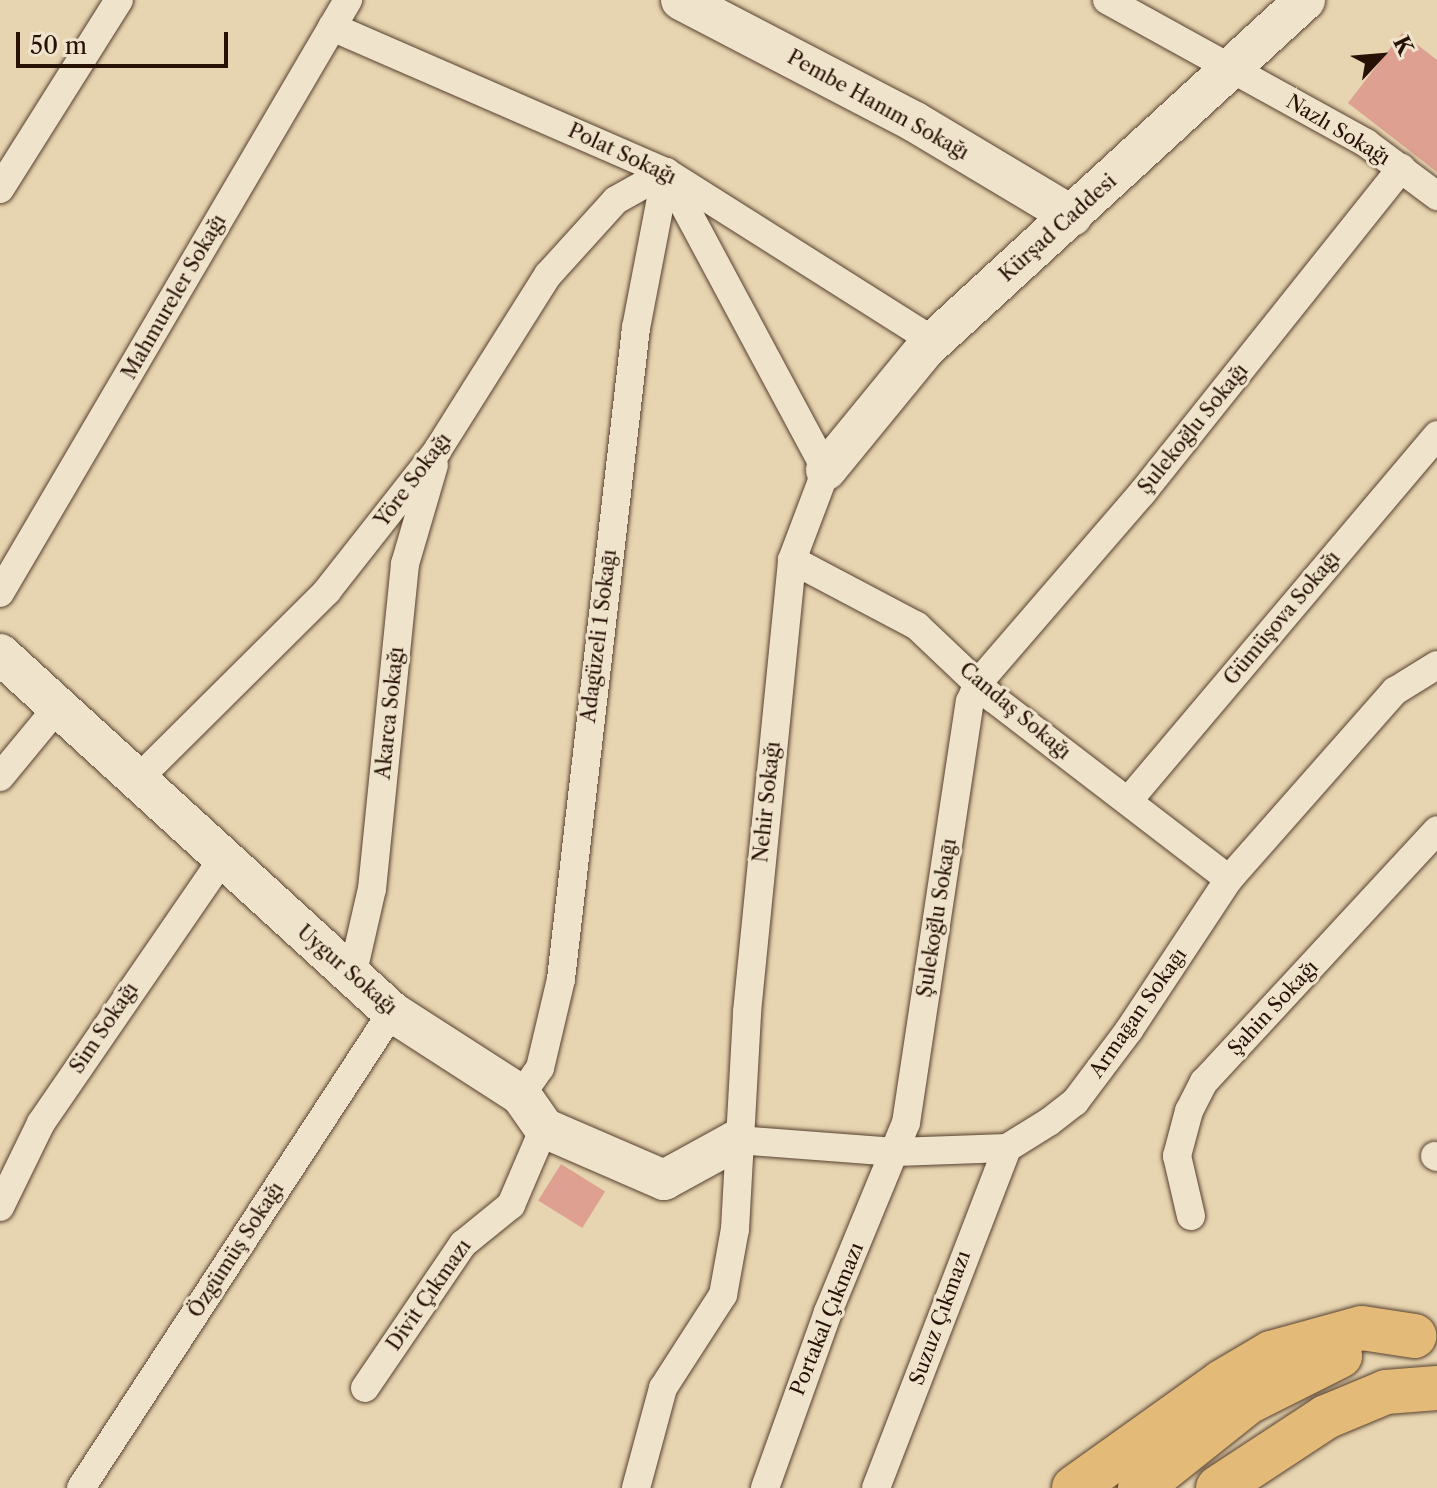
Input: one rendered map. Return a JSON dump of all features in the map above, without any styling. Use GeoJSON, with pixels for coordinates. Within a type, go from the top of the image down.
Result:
{"type":"FeatureCollection","features":[{"type":"Feature","properties":{"kind":"main road"},"geometry":{"type":"LineString","coordinates":[[1074,1488],[1222,1382],[1271,1353],[1362,1328],[1426,1335]]}},
{"type":"Feature","properties":{"kind":"main road"},"geometry":{"type":"LineString","coordinates":[[1140,1488],[1201,1436],[1298,1374],[1371,1345],[1426,1335]]}},
{"type":"Feature","properties":{"kind":"main road"},"geometry":{"type":"LineString","coordinates":[[1218,1488],[1326,1417],[1386,1392],[1437,1388]]}},
{"type":"Feature","properties":{"kind":"main road"},"geometry":{"type":"LineString","coordinates":[[1256,1488],[1326,1417]]}},
{"type":"Feature","properties":{"kind":"street"},"geometry":{"type":"LineString","coordinates":[[0,189],[119,0]]}},
{"type":"Feature","properties":{"kind":"street","name":"Mahmureler Sokağı"},"geometry":{"type":"LineString","coordinates":[[0,593],[348,0]]}},
{"type":"Feature","properties":{"kind":"street","name":"Pembe Hanım Sokağı"},"geometry":{"type":"LineString","coordinates":[[681,0],[915,122],[1072,216]]}},
{"type":"Feature","properties":{"kind":"street","name":"Nazlı Sokağı"},"geometry":{"type":"LineString","coordinates":[[1107,0],[1366,143],[1437,196]]}},
{"type":"Feature","properties":{"kind":"street","name":"Kürşad Caddesi"},"geometry":{"type":"LineString","coordinates":[[826,470],[933,341],[1234,70],[1305,0]]}},
{"type":"Feature","properties":{"kind":"street","name":"Polat Sokağı"},"geometry":{"type":"LineString","coordinates":[[332,27],[666,172],[933,341]]}},
{"type":"Feature","properties":{"kind":"street","name":"Şulekoğlu Sokağı"},"geometry":{"type":"LineString","coordinates":[[978,683],[1142,493],[1401,168]]}},
{"type":"Feature","properties":{"kind":"street"},"geometry":{"type":"LineString","coordinates":[[666,172],[826,470]]}},
{"type":"Feature","properties":{"kind":"street","name":"Yöre Sokağı"},"geometry":{"type":"LineString","coordinates":[[140,777],[327,591],[437,451],[548,275],[616,200],[666,172]]}},
{"type":"Feature","properties":{"kind":"street","name":"Adagüzeli 1 Sokaḡı"},"geometry":{"type":"LineString","coordinates":[[521,1095],[540,1068],[561,979],[636,328],[666,172]]}},
{"type":"Feature","properties":{"kind":"street","name":"Gümüşova Sokağı"},"geometry":{"type":"LineString","coordinates":[[1128,801],[1437,435]]}},
{"type":"Feature","properties":{"kind":"street","name":"Akarca Sokağı"},"geometry":{"type":"LineString","coordinates":[[352,976],[372,889],[405,564],[437,451]]}},
{"type":"Feature","properties":{"kind":"street","name":"Nehir Sokağı"},"geometry":{"type":"LineString","coordinates":[[636,1488],[663,1388],[723,1295],[735,1229],[737,1140],[792,560],[826,470]]}},
{"type":"Feature","properties":{"kind":"street","name":"Candaş Sokağı"},"geometry":{"type":"LineString","coordinates":[[792,560],[890,608],[978,683],[1229,879]]}},
{"type":"Feature","properties":{"kind":"street","name":"Uygur Sokağı"},"geometry":{"type":"LineString","coordinates":[[0,654],[56,709],[140,777],[223,858],[392,1012],[521,1095],[544,1128]]}},
{"type":"Feature","properties":{"kind":"street","name":"Armaḡan Sokaḡı"},"geometry":{"type":"LineString","coordinates":[[1007,1148],[1075,1102],[1229,879],[1395,691],[1437,665]]}},
{"type":"Feature","properties":{"kind":"street","name":"Şulekoğlu Sokaḡı"},"geometry":{"type":"LineString","coordinates":[[896,1152],[906,1123],[970,702],[978,683]]}},
{"type":"Feature","properties":{"kind":"street"},"geometry":{"type":"LineString","coordinates":[[0,777],[56,709]]}},
{"type":"Feature","properties":{"kind":"street","name":"Şahin Sokağı"},"geometry":{"type":"LineString","coordinates":[[1191,1216],[1177,1156],[1189,1111],[1204,1082],[1437,830]]}},
{"type":"Feature","properties":{"kind":"street","name":"Sim Sokağı"},"geometry":{"type":"LineString","coordinates":[[0,1207],[41,1123],[223,858]]}},
{"type":"Feature","properties":{"kind":"street","name":"Özgümüş Sokağı"},"geometry":{"type":"LineString","coordinates":[[81,1488],[392,1012]]}},
{"type":"Feature","properties":{"kind":"street"},"geometry":{"type":"LineString","coordinates":[[544,1128],[664,1180],[737,1140],[896,1152],[1007,1148]]}},
{"type":"Feature","properties":{"kind":"street","name":"Divit Çıkmazı"},"geometry":{"type":"LineString","coordinates":[[365,1388],[463,1244],[511,1205],[544,1128]]}},
{"type":"Feature","properties":{"kind":"street","name":"Suzuz Çıkmazı"},"geometry":{"type":"LineString","coordinates":[[876,1488],[1007,1148]]}},
{"type":"Feature","properties":{"kind":"street","name":"Portakal Çıkmazı"},"geometry":{"type":"LineString","coordinates":[[765,1488],[828,1312],[896,1152]]}},
{"type":"Feature","properties":{"kind":"building"},"geometry":{"type":"Polygon","coordinates":[[[1402,33],[1437,60],[1437,172],[1348,103],[1402,33]]]}},
{"type":"Feature","properties":{"kind":"building"},"geometry":{"type":"Polygon","coordinates":[[[561,1164],[605,1192],[582,1228],[538,1200],[561,1164]]]}}]}
